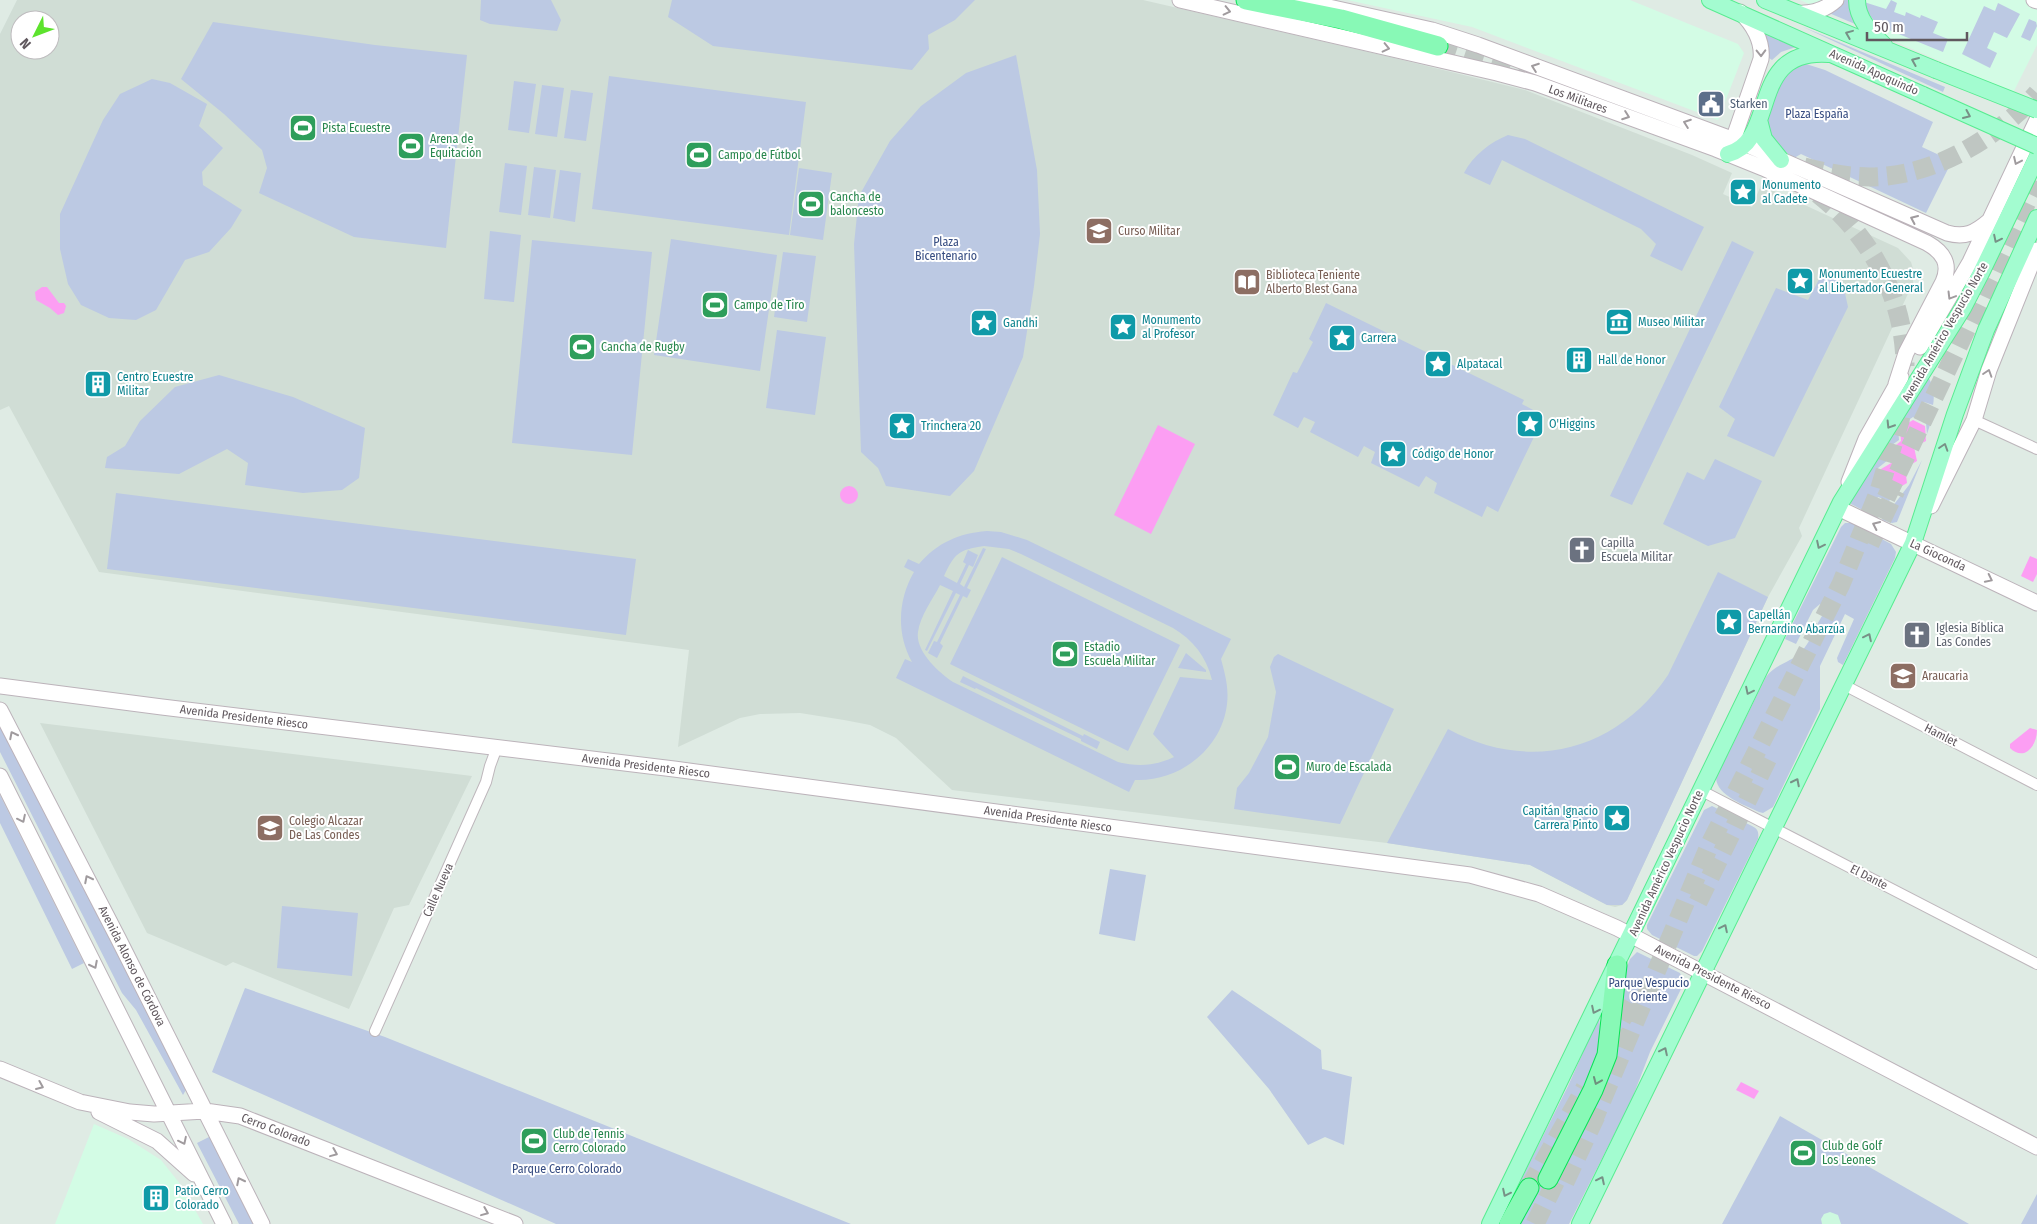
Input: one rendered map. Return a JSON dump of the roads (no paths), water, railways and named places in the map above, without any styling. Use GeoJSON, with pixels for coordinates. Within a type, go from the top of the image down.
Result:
{"type":"FeatureCollection","features":[{"type":"Feature","properties":{"kind":"highway"},"geometry":{"type":"LineString","coordinates":[[1246,0],[1341,19],[1438,46]]}},
{"type":"Feature","properties":{"kind":"highway"},"geometry":{"type":"LineString","coordinates":[[1548,1179],[1605,1062],[1609,1043],[1617,965]]}},
{"type":"Feature","properties":{"kind":"highway"},"geometry":{"type":"LineString","coordinates":[[1509,1224],[1528,1188]]}},
{"type":"Feature","properties":{"kind":"main road","name":"Los Militares"},"geometry":{"type":"LineString","coordinates":[[1180,0],[1515,77],[1781,160],[1947,233],[1966,236],[1989,222]]}},
{"type":"Feature","properties":{"kind":"main road","name":"Los Militares"},"geometry":{"type":"LineString","coordinates":[[1297,0],[1439,32],[1735,146],[1764,168],[1927,243],[1941,253],[1947,266]]}},
{"type":"Feature","properties":{"kind":"main road","name":"Avenida Apoquindo"},"geometry":{"type":"LineString","coordinates":[[1710,0],[1739,11],[2037,146]]}},
{"type":"Feature","properties":{"kind":"main road","name":"Avenida Apoquindo"},"geometry":{"type":"LineString","coordinates":[[1765,0],[2037,110]]}},
{"type":"Feature","properties":{"kind":"main road"},"geometry":{"type":"LineString","coordinates":[[1797,13],[1815,12],[1830,6],[1836,0]]}},
{"type":"Feature","properties":{"kind":"main road"},"geometry":{"type":"LineString","coordinates":[[1857,0],[1858,11],[1863,21],[1882,44],[1894,53]]}},
{"type":"Feature","properties":{"kind":"main road"},"geometry":{"type":"LineString","coordinates":[[1735,146],[1760,66],[1762,51],[1760,42],[1753,29],[1739,11]]}},
{"type":"Feature","properties":{"kind":"main road"},"geometry":{"type":"LineString","coordinates":[[1735,146],[1759,120],[1774,80],[1781,69],[1792,61],[1808,55],[1834,55]]}},
{"type":"Feature","properties":{"kind":"main road"},"geometry":{"type":"LineString","coordinates":[[1759,120],[1764,139],[1781,160]]}},
{"type":"Feature","properties":{"kind":"main road","name":"Avenida Américo Vespucio Norte"},"geometry":{"type":"LineString","coordinates":[[1490,1224],[1840,505],[1866,439],[1896,384],[1957,287],[2037,120]]}},
{"type":"Feature","properties":{"kind":"main road","name":"Avenida Américo Vespucio Norte"},"geometry":{"type":"LineString","coordinates":[[1840,505],[1962,308],[2037,157]]}},
{"type":"Feature","properties":{"kind":"main road"},"geometry":{"type":"LineString","coordinates":[[1913,543],[1955,414],[1986,330],[2037,218]]}},
{"type":"Feature","properties":{"kind":"main road"},"geometry":{"type":"LineString","coordinates":[[2037,250],[2034,264],[2037,281]]}},
{"type":"Feature","properties":{"kind":"main road"},"geometry":{"type":"LineString","coordinates":[[1580,1224],[1974,420],[1989,370],[2037,250]]}},
{"type":"Feature","properties":{"kind":"main road","name":"Avenida Américo Vespucio Norte"},"geometry":{"type":"LineString","coordinates":[[1896,384],[1906,353],[1943,282],[1947,266]]}},
{"type":"Feature","properties":{"kind":"main road","name":"La Gioconda"},"geometry":{"type":"LineString","coordinates":[[1840,505],[1913,543],[2037,603]]}},
{"type":"Feature","properties":{"kind":"main road","name":"Avenida Presidente Riesco"},"geometry":{"type":"LineString","coordinates":[[0,686],[162,708],[674,768],[1470,875],[1539,894],[1631,935],[2037,1147]]}},
{"type":"Feature","properties":{"kind":"main road","name":"Avenida Alonso de Córdova"},"geometry":{"type":"LineString","coordinates":[[0,710],[118,938],[262,1224]]}},
{"type":"Feature","properties":{"kind":"main road"},"geometry":{"type":"LineString","coordinates":[[0,776],[224,1224]]}},
{"type":"Feature","properties":{"kind":"main road","name":"Cerro Colorado"},"geometry":{"type":"LineString","coordinates":[[0,1069],[80,1102],[130,1112],[154,1114],[205,1111],[251,1120],[514,1224]]}},
{"type":"Feature","properties":{"kind":"main road"},"geometry":{"type":"LineString","coordinates":[[80,1102],[157,1141],[203,1182]]}},
{"type":"Feature","properties":{"kind":"street"},"geometry":{"type":"LineString","coordinates":[[1974,420],[2037,449]]}},
{"type":"Feature","properties":{"kind":"street","name":"Hamlet"},"geometry":{"type":"LineString","coordinates":[[1844,685],[2037,786]]}},
{"type":"Feature","properties":{"kind":"street","name":"Calle Nueva"},"geometry":{"type":"LineString","coordinates":[[375,1031],[486,782],[497,747]]}},
{"type":"Feature","properties":{"kind":"street","name":"El Dante"},"geometry":{"type":"LineString","coordinates":[[1700,790],[2037,964]]}},
{"type":"Feature","properties":{"kind":"tunnel"},"geometry":{"type":"LineString","coordinates":[[1438,46],[1531,77]]}},
{"type":"Feature","properties":{"kind":"tunnel"},"geometry":{"type":"LineString","coordinates":[[1804,167],[1835,174],[1866,177],[1887,176],[1929,166],[1970,148],[1988,136],[2006,123],[2037,93]]}},
{"type":"Feature","properties":{"kind":"tunnel"},"geometry":{"type":"LineString","coordinates":[[1886,498],[2037,181]]}},
{"type":"Feature","properties":{"kind":"tunnel"},"geometry":{"type":"LineString","coordinates":[[1818,194],[1837,210],[1854,229],[1881,270],[1899,316],[1905,366]]}},
{"type":"Feature","properties":{"kind":"tunnel"},"geometry":{"type":"LineString","coordinates":[[1591,1126],[1710,844],[1841,584],[1879,491],[1900,421],[1903,401]]}},
{"type":"Feature","properties":{"kind":"tunnel"},"geometry":{"type":"LineString","coordinates":[[1870,544],[1896,490]]}},
{"type":"Feature","properties":{"kind":"tunnel"},"geometry":{"type":"LineString","coordinates":[[1698,902],[1768,758]]}},
{"type":"Feature","properties":{"kind":"tunnel"},"geometry":{"type":"LineString","coordinates":[[1608,1044],[1636,994]]}},
{"type":"Feature","properties":{"kind":"tunnel"},"geometry":{"type":"LineString","coordinates":[[1529,1188],[1585,1088]]}},
{"type":"Feature","properties":{"kind":"tunnel"},"geometry":{"type":"LineString","coordinates":[[1565,1182],[1596,1116]]}},
{"type":"Feature","properties":{"kind":"tunnel"},"geometry":{"type":"LineString","coordinates":[[1535,1224],[1564,1164]]}},
{"type":"Feature","properties":{"kind":"place","name":"Starken"},"geometry":{"type":"Point","coordinates":[1711,104]}},
{"type":"Feature","properties":{"kind":"place","name":"Pista Ecuestre"},"geometry":{"type":"Point","coordinates":[303,128]}},
{"type":"Feature","properties":{"kind":"place","name":"Arena de Equitación"},"geometry":{"type":"Point","coordinates":[411,146]}},
{"type":"Feature","properties":{"kind":"place","name":"Campo de Fútbol"},"geometry":{"type":"Point","coordinates":[699,155]}},
{"type":"Feature","properties":{"kind":"place","name":"Monumento al Cadete"},"geometry":{"type":"Point","coordinates":[1743,192]}},
{"type":"Feature","properties":{"kind":"place","name":"Cancha de baloncesto"},"geometry":{"type":"Point","coordinates":[811,204]}},
{"type":"Feature","properties":{"kind":"place","name":"Curso Militar"},"geometry":{"type":"Point","coordinates":[1099,231]}},
{"type":"Feature","properties":{"kind":"place","name":"Monumento Ecuestre al Libertador General"},"geometry":{"type":"Point","coordinates":[1800,281]}},
{"type":"Feature","properties":{"kind":"place","name":"Biblioteca Teniente Alberto Blest Gana"},"geometry":{"type":"Point","coordinates":[1247,282]}},
{"type":"Feature","properties":{"kind":"place","name":"Campo de Tiro"},"geometry":{"type":"Point","coordinates":[715,305]}},
{"type":"Feature","properties":{"kind":"place","name":"Museo Militar"},"geometry":{"type":"Point","coordinates":[1619,322]}},
{"type":"Feature","properties":{"kind":"place","name":"Gandhi"},"geometry":{"type":"Point","coordinates":[984,323]}},
{"type":"Feature","properties":{"kind":"place","name":"Monumento al Profesor"},"geometry":{"type":"Point","coordinates":[1123,327]}},
{"type":"Feature","properties":{"kind":"place","name":"Carrera"},"geometry":{"type":"Point","coordinates":[1342,338]}},
{"type":"Feature","properties":{"kind":"place","name":"Cancha de Rugby"},"geometry":{"type":"Point","coordinates":[582,347]}},
{"type":"Feature","properties":{"kind":"place","name":"Hall de Honor"},"geometry":{"type":"Point","coordinates":[1579,360]}},
{"type":"Feature","properties":{"kind":"place","name":"Alpatacal"},"geometry":{"type":"Point","coordinates":[1438,364]}},
{"type":"Feature","properties":{"kind":"place","name":"Centro Ecuestre Militar"},"geometry":{"type":"Point","coordinates":[98,384]}},
{"type":"Feature","properties":{"kind":"place","name":"O'Higgins"},"geometry":{"type":"Point","coordinates":[1530,424]}},
{"type":"Feature","properties":{"kind":"place","name":"Trinchera 20"},"geometry":{"type":"Point","coordinates":[902,426]}},
{"type":"Feature","properties":{"kind":"place","name":"Código de Honor"},"geometry":{"type":"Point","coordinates":[1393,454]}},
{"type":"Feature","properties":{"kind":"place","name":"Capilla Escuela Militar"},"geometry":{"type":"Point","coordinates":[1582,550]}},
{"type":"Feature","properties":{"kind":"place","name":"Capellán Bernardino Abarzúa"},"geometry":{"type":"Point","coordinates":[1729,622]}},
{"type":"Feature","properties":{"kind":"place","name":"Iglesia Bíblica Las Condes"},"geometry":{"type":"Point","coordinates":[1917,635]}},
{"type":"Feature","properties":{"kind":"place","name":"Estadio Escuela Militar"},"geometry":{"type":"Point","coordinates":[1065,654]}},
{"type":"Feature","properties":{"kind":"place","name":"Araucaria"},"geometry":{"type":"Point","coordinates":[1903,676]}},
{"type":"Feature","properties":{"kind":"place","name":"Muro de Escalada"},"geometry":{"type":"Point","coordinates":[1287,767]}},
{"type":"Feature","properties":{"kind":"place","name":"Capitán Ignacio Carrera Pinto"},"geometry":{"type":"Point","coordinates":[1617,818]}},
{"type":"Feature","properties":{"kind":"place","name":"Colegio Alcazar De Las Condes"},"geometry":{"type":"Point","coordinates":[270,828]}},
{"type":"Feature","properties":{"kind":"place","name":"Club de Tennis Cerro Colorado"},"geometry":{"type":"Point","coordinates":[534,1141]}},
{"type":"Feature","properties":{"kind":"place","name":"Club de Golf Los Leones"},"geometry":{"type":"Point","coordinates":[1803,1153]}},
{"type":"Feature","properties":{"kind":"place","name":"Patio Cerro Colorado"},"geometry":{"type":"Point","coordinates":[156,1198]}},
{"type":"Feature","properties":{"kind":"park label","name":"Plaza España"},"geometry":{"type":"Point","coordinates":[1817,114]}},
{"type":"Feature","properties":{"kind":"park label","name":"Plaza Bicentenario"},"geometry":{"type":"Point","coordinates":[946,249]}},
{"type":"Feature","properties":{"kind":"park label","name":"Parque Vespucio Oriente"},"geometry":{"type":"Point","coordinates":[1649,990]}},
{"type":"Feature","properties":{"kind":"park label","name":"Parque Cerro Colorado"},"geometry":{"type":"Point","coordinates":[567,1169]}}]}
